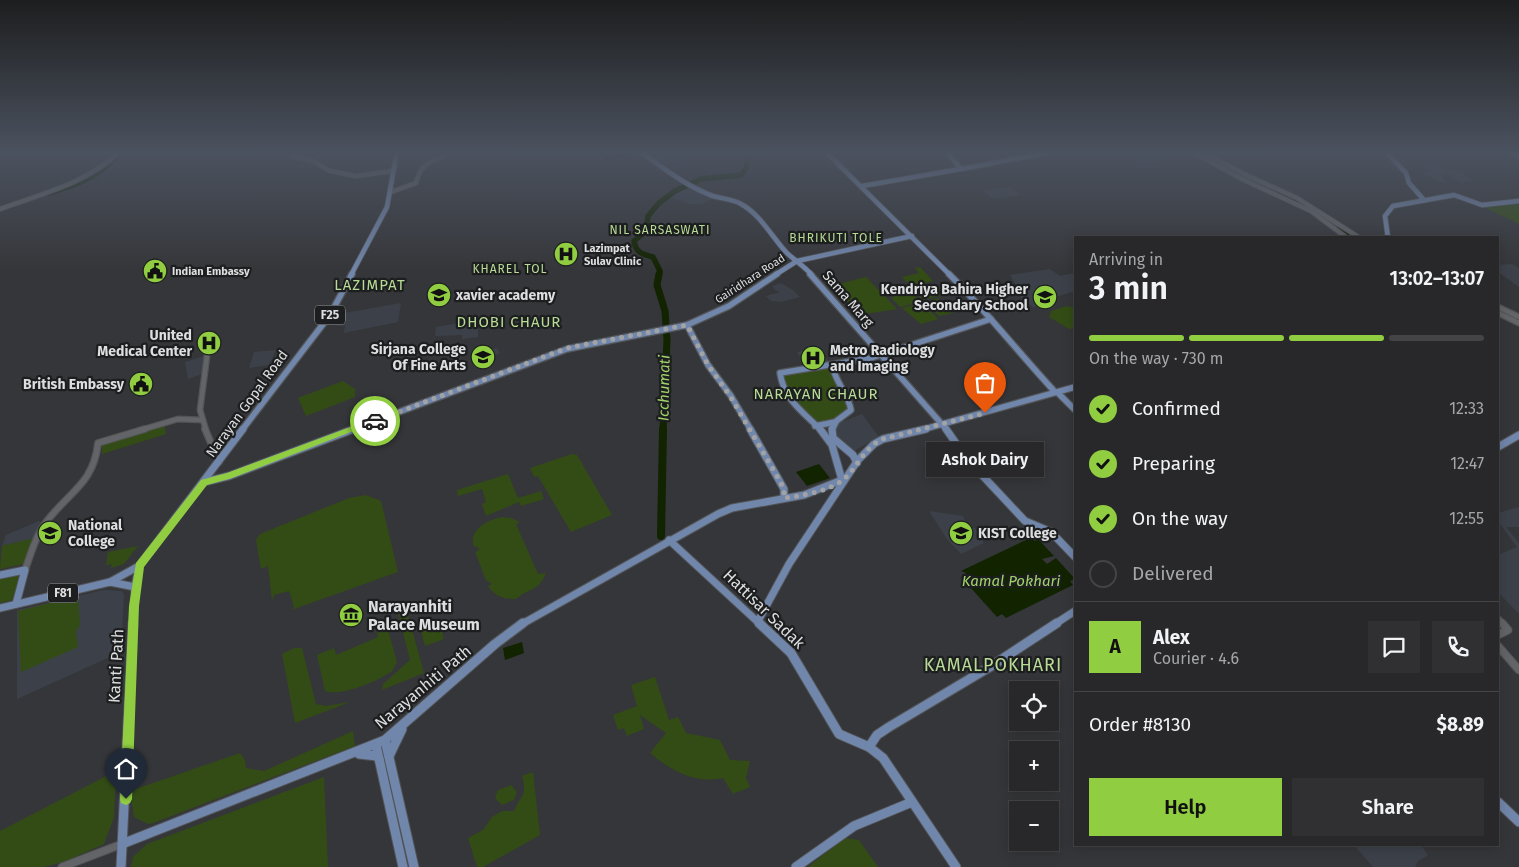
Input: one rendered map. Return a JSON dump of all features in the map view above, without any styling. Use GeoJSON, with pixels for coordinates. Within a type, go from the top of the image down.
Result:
{"type":"FeatureCollection","features":[{"type":"Feature","properties":{"kind":"main road","name":"Sama Marg"},"geometry":{"type":"LineString","coordinates":[[703,191],[709,195],[740,203],[749,209],[943,425],[967,459],[1023,518],[1051,532],[1074,556]]}},
{"type":"Feature","properties":{"kind":"main road"},"geometry":{"type":"LineString","coordinates":[[867,191],[991,319],[1057,393],[1074,409]]}},
{"type":"Feature","properties":{"kind":"main road"},"geometry":{"type":"LineString","coordinates":[[1417,191],[1424,200]]}},
{"type":"Feature","properties":{"kind":"main road","name":"Narayan Gopal Road"},"geometry":{"type":"LineString","coordinates":[[136,587],[139,566],[330,315],[387,207],[391,192]]}},
{"type":"Feature","properties":{"kind":"main road"},"geometry":{"type":"LineString","coordinates":[[1386,236],[1384,224],[1391,207],[1459,195],[1479,205],[1519,201]]}},
{"type":"Feature","properties":{"kind":"main road","name":"Gairidhara Road"},"geometry":{"type":"LineString","coordinates":[[668,327],[687,325],[729,306],[797,261],[912,236]]}},
{"type":"Feature","properties":{"kind":"main road"},"geometry":{"type":"LineString","coordinates":[[838,381],[837,374],[840,369],[862,360],[991,319]]}},
{"type":"Feature","properties":{"kind":"main road"},"geometry":{"type":"LineString","coordinates":[[687,325],[708,365],[730,396],[777,476],[784,489],[784,498]]}},
{"type":"Feature","properties":{"kind":"main road"},"geometry":{"type":"LineString","coordinates":[[204,482],[229,476],[567,348],[668,327]]}},
{"type":"Feature","properties":{"kind":"main road"},"geometry":{"type":"LineString","coordinates":[[857,463],[853,455],[833,442],[788,400],[781,383],[780,373],[862,360]]}},
{"type":"Feature","properties":{"kind":"main road"},"geometry":{"type":"LineString","coordinates":[[814,425],[823,426],[839,420],[848,414],[852,408],[832,365]]}},
{"type":"Feature","properties":{"kind":"main road"},"geometry":{"type":"LineString","coordinates":[[758,621],[808,531],[842,480],[870,446],[879,441],[943,425],[1074,387]]}},
{"type":"Feature","properties":{"kind":"main road"},"geometry":{"type":"LineString","coordinates":[[839,420],[832,428],[833,442],[842,480]]}},
{"type":"Feature","properties":{"kind":"main road"},"geometry":{"type":"LineString","coordinates":[[1499,447],[1512,441],[1519,435]]}},
{"type":"Feature","properties":{"kind":"main road","name":"Narayanhiti Path"},"geometry":{"type":"LineString","coordinates":[[122,844],[376,745],[405,724],[506,635],[525,622],[669,540],[732,508],[817,491],[842,480]]}},
{"type":"Feature","properties":{"kind":"main road","name":"Hattisar Sadak"},"geometry":{"type":"LineString","coordinates":[[669,540],[758,621],[795,659],[819,703],[839,734],[869,747]]}},
{"type":"Feature","properties":{"kind":"main road","name":"F81"},"geometry":{"type":"LineString","coordinates":[[0,608],[110,582],[139,566]]}},
{"type":"Feature","properties":{"kind":"main road"},"geometry":{"type":"LineString","coordinates":[[0,576],[25,570],[16,604]]}},
{"type":"Feature","properties":{"kind":"main road","name":"F81"},"geometry":{"type":"LineString","coordinates":[[110,582],[136,587]]}},
{"type":"Feature","properties":{"kind":"main road","name":"Kanti Path"},"geometry":{"type":"LineString","coordinates":[[121,867],[136,587]]}},
{"type":"Feature","properties":{"kind":"main road"},"geometry":{"type":"LineString","coordinates":[[956,867],[883,758],[869,747],[877,735],[993,665],[1016,648],[1074,612]]}},
{"type":"Feature","properties":{"kind":"main road"},"geometry":{"type":"LineString","coordinates":[[389,756],[396,737],[405,724]]}},
{"type":"Feature","properties":{"kind":"main road"},"geometry":{"type":"LineString","coordinates":[[385,740],[414,867]]}},
{"type":"Feature","properties":{"kind":"main road"},"geometry":{"type":"LineString","coordinates":[[376,745],[403,867]]}},
{"type":"Feature","properties":{"kind":"main road"},"geometry":{"type":"LineString","coordinates":[[349,756],[371,754],[377,756],[379,761]]}},
{"type":"Feature","properties":{"kind":"main road"},"geometry":{"type":"LineString","coordinates":[[796,867],[854,826],[912,802]]}},
{"type":"Feature","properties":{"kind":"main road"},"geometry":{"type":"LineString","coordinates":[[1499,803],[1519,822]]}},
{"type":"Feature","properties":{"kind":"street"},"geometry":{"type":"LineString","coordinates":[[0,209],[52,191]]}},
{"type":"Feature","properties":{"kind":"street"},"geometry":{"type":"LineString","coordinates":[[1271,191],[1290,200],[1331,224],[1345,236]]}},
{"type":"Feature","properties":{"kind":"street"},"geometry":{"type":"LineString","coordinates":[[1282,191],[1297,198],[1357,236]]}},
{"type":"Feature","properties":{"kind":"street"},"geometry":{"type":"LineString","coordinates":[[1499,307],[1519,317]]}},
{"type":"Feature","properties":{"kind":"street"},"geometry":{"type":"LineString","coordinates":[[1499,313],[1519,322]]}},
{"type":"Feature","properties":{"kind":"street"},"geometry":{"type":"LineString","coordinates":[[207,356],[206,373],[200,397],[202,420],[219,462]]}},
{"type":"Feature","properties":{"kind":"street"},"geometry":{"type":"LineString","coordinates":[[25,570],[36,540],[47,521],[91,474],[98,443],[178,418],[202,420]]}},
{"type":"Feature","properties":{"kind":"street"},"geometry":{"type":"LineString","coordinates":[[1499,620],[1508,630],[1499,634]]}},
{"type":"Feature","properties":{"kind":"street"},"geometry":{"type":"LineString","coordinates":[[1499,647],[1519,670]]}},
{"type":"Feature","properties":{"kind":"street"},"geometry":{"type":"LineString","coordinates":[[62,867],[122,844]]}},
{"type":"Feature","properties":{"kind":"shaded area"},"geometry":{"type":"Polygon","coordinates":[[[699,191],[714,198],[702,204],[689,204],[668,196],[673,192],[699,191]]]}},
{"type":"Feature","properties":{"kind":"shaded area"},"geometry":{"type":"Polygon","coordinates":[[[984,191],[1016,191],[1021,195],[993,199],[984,191]]]}},
{"type":"Feature","properties":{"kind":"shaded area"},"geometry":{"type":"Polygon","coordinates":[[[1519,202],[1519,224],[1482,206],[1519,202]]]}},
{"type":"Feature","properties":{"kind":"shaded area"},"geometry":{"type":"Polygon","coordinates":[[[1512,264],[1519,268],[1519,287],[1499,273],[1501,270],[1499,265],[1512,264]]]}},
{"type":"Feature","properties":{"kind":"shaded area"},"geometry":{"type":"Polygon","coordinates":[[[920,267],[933,281],[911,286],[902,277],[919,273],[915,268],[920,267]]]}},
{"type":"Feature","properties":{"kind":"shaded area"},"geometry":{"type":"Polygon","coordinates":[[[1050,269],[1060,276],[1074,273],[1074,291],[1040,302],[1043,305],[1033,307],[1012,290],[1017,287],[1010,275],[1050,269]]]}},
{"type":"Feature","properties":{"kind":"shaded area"},"geometry":{"type":"Polygon","coordinates":[[[866,277],[897,309],[859,315],[831,286],[866,277]]]}},
{"type":"Feature","properties":{"kind":"shaded area"},"geometry":{"type":"Polygon","coordinates":[[[781,283],[800,297],[781,302],[771,301],[766,296],[781,292],[776,291],[772,286],[781,283]]]}},
{"type":"Feature","properties":{"kind":"shaded area"},"geometry":{"type":"Polygon","coordinates":[[[938,286],[946,294],[923,300],[915,292],[938,286]]]}},
{"type":"Feature","properties":{"kind":"shaded area"},"geometry":{"type":"Polygon","coordinates":[[[913,294],[921,302],[900,307],[892,299],[894,296],[913,294]]]}},
{"type":"Feature","properties":{"kind":"shaded area"},"geometry":{"type":"Polygon","coordinates":[[[938,298],[953,313],[939,316],[925,302],[938,298]]]}},
{"type":"Feature","properties":{"kind":"shaded area"},"geometry":{"type":"Polygon","coordinates":[[[401,303],[398,322],[344,333],[345,326],[333,325],[327,316],[401,303]]]}},
{"type":"Feature","properties":{"kind":"shaded area"},"geometry":{"type":"Polygon","coordinates":[[[922,303],[938,319],[921,324],[902,308],[922,303]]]}},
{"type":"Feature","properties":{"kind":"shaded area"},"geometry":{"type":"Polygon","coordinates":[[[1067,306],[1074,308],[1074,328],[1069,329],[1049,317],[1051,311],[1067,306]]]}},
{"type":"Feature","properties":{"kind":"shaded area"},"geometry":{"type":"Polygon","coordinates":[[[472,321],[473,327],[478,327],[478,337],[462,339],[462,335],[435,336],[436,327],[472,321]]]}},
{"type":"Feature","properties":{"kind":"shaded area","name":"Sirjana College Of Fine Arts"},"geometry":{"type":"Polygon","coordinates":[[[497,348],[500,353],[487,360],[489,364],[478,367],[471,354],[497,348]]]}},
{"type":"Feature","properties":{"kind":"shaded area","name":"Metro Radiology and Imaging"},"geometry":{"type":"Polygon","coordinates":[[[818,348],[830,363],[806,367],[797,352],[818,348]]]}},
{"type":"Feature","properties":{"kind":"shaded area"},"geometry":{"type":"Polygon","coordinates":[[[276,350],[269,365],[249,368],[254,352],[276,350]]]}},
{"type":"Feature","properties":{"kind":"shaded area"},"geometry":{"type":"Polygon","coordinates":[[[204,356],[205,373],[188,379],[185,362],[204,356]]]}},
{"type":"Feature","properties":{"kind":"shaded area"},"geometry":{"type":"Polygon","coordinates":[[[831,367],[834,378],[848,407],[843,414],[820,426],[789,397],[785,390],[783,374],[831,367]]]}},
{"type":"Feature","properties":{"kind":"shaded area"},"geometry":{"type":"Polygon","coordinates":[[[343,381],[355,389],[355,397],[306,416],[298,398],[343,381]]]}},
{"type":"Feature","properties":{"kind":"shaded area"},"geometry":{"type":"Polygon","coordinates":[[[862,414],[879,437],[852,452],[840,443],[833,431],[839,423],[862,414]]]}},
{"type":"Feature","properties":{"kind":"shaded area"},"geometry":{"type":"Polygon","coordinates":[[[164,424],[166,434],[102,454],[102,442],[164,424]]]}},
{"type":"Feature","properties":{"kind":"shaded area"},"geometry":{"type":"Polygon","coordinates":[[[572,454],[577,455],[612,515],[571,532],[538,476],[534,477],[530,468],[572,454]]]}},
{"type":"Feature","properties":{"kind":"shaded area"},"geometry":{"type":"Polygon","coordinates":[[[508,474],[518,498],[541,491],[544,499],[521,506],[519,502],[486,516],[482,504],[486,502],[482,489],[458,496],[457,490],[508,474]]]}},
{"type":"Feature","properties":{"kind":"shaded area"},"geometry":{"type":"Polygon","coordinates":[[[366,495],[381,501],[398,572],[291,610],[294,607],[289,591],[274,595],[272,601],[268,566],[261,569],[256,540],[260,534],[349,498],[366,495]]]}},
{"type":"Feature","properties":{"kind":"shaded area"},"geometry":{"type":"Polygon","coordinates":[[[1519,507],[1519,527],[1506,527],[1519,543],[1519,614],[1499,593],[1499,555],[1517,547],[1499,522],[1499,513],[1519,507]]]}},
{"type":"Feature","properties":{"kind":"shaded area","name":"KIST College"},"geometry":{"type":"Polygon","coordinates":[[[929,511],[963,516],[968,528],[975,528],[984,543],[961,554],[947,539],[929,511]]]}},
{"type":"Feature","properties":{"kind":"shaded area"},"geometry":{"type":"Polygon","coordinates":[[[502,517],[520,522],[516,524],[538,574],[546,573],[540,584],[516,599],[500,597],[491,590],[488,586],[492,584],[486,580],[475,552],[479,550],[477,546],[474,547],[473,541],[476,531],[485,523],[502,517]]]}},
{"type":"Feature","properties":{"kind":"shaded area"},"geometry":{"type":"Polygon","coordinates":[[[39,521],[44,524],[35,538],[2,546],[6,535],[39,521]]]}},
{"type":"Feature","properties":{"kind":"shaded area"},"geometry":{"type":"Polygon","coordinates":[[[34,538],[23,564],[0,569],[2,546],[34,538]]]}},
{"type":"Feature","properties":{"kind":"shaded area"},"geometry":{"type":"Polygon","coordinates":[[[138,546],[124,564],[111,568],[112,564],[106,565],[108,552],[138,546]]]}},
{"type":"Feature","properties":{"kind":"shaded area"},"geometry":{"type":"Polygon","coordinates":[[[13,574],[20,577],[12,600],[0,603],[0,577],[13,574]]]}},
{"type":"Feature","properties":{"kind":"shaded area"},"geometry":{"type":"Polygon","coordinates":[[[104,590],[122,591],[124,595],[121,652],[17,699],[17,610],[104,590]]]}},
{"type":"Feature","properties":{"kind":"shaded area"},"geometry":{"type":"Polygon","coordinates":[[[78,596],[80,625],[76,632],[78,647],[21,672],[18,611],[78,596]]]}},
{"type":"Feature","properties":{"kind":"shaded area"},"geometry":{"type":"Polygon","coordinates":[[[405,604],[424,673],[382,690],[383,684],[410,660],[397,608],[405,604]]]}},
{"type":"Feature","properties":{"kind":"shaded area"},"geometry":{"type":"Polygon","coordinates":[[[440,624],[444,639],[425,646],[421,631],[440,624]]]}},
{"type":"Feature","properties":{"kind":"shaded area"},"geometry":{"type":"Polygon","coordinates":[[[387,626],[397,662],[392,671],[378,679],[349,690],[340,692],[325,691],[317,655],[334,648],[336,655],[378,637],[377,630],[387,626]]]}},
{"type":"Feature","properties":{"kind":"shaded area"},"geometry":{"type":"Polygon","coordinates":[[[294,648],[302,648],[316,704],[326,706],[350,702],[295,723],[282,654],[294,648]]]}},
{"type":"Feature","properties":{"kind":"shaded area"},"geometry":{"type":"Polygon","coordinates":[[[655,677],[669,720],[678,717],[686,733],[720,740],[730,760],[750,761],[746,778],[750,787],[733,794],[723,778],[702,779],[693,777],[667,765],[650,753],[666,733],[640,715],[644,729],[627,736],[624,728],[618,730],[613,715],[637,706],[631,685],[655,677]]]}},
{"type":"Feature","properties":{"kind":"shaded area"},"geometry":{"type":"Polygon","coordinates":[[[353,731],[355,746],[153,823],[148,824],[134,817],[130,791],[240,753],[245,760],[246,768],[264,771],[353,731]]]}},
{"type":"Feature","properties":{"kind":"shaded area"},"geometry":{"type":"Polygon","coordinates":[[[116,771],[114,817],[104,844],[66,861],[44,867],[0,867],[0,831],[116,771]]]}},
{"type":"Feature","properties":{"kind":"shaded area"},"geometry":{"type":"Polygon","coordinates":[[[533,772],[540,835],[483,867],[477,867],[468,838],[483,830],[492,817],[502,811],[514,811],[524,792],[522,776],[533,772]]]}},
{"type":"Feature","properties":{"kind":"shaded area"},"geometry":{"type":"Polygon","coordinates":[[[324,777],[328,867],[131,867],[133,857],[147,844],[324,777]]]}},
{"type":"Feature","properties":{"kind":"shaded area"},"geometry":{"type":"Polygon","coordinates":[[[511,785],[517,792],[514,800],[502,805],[495,798],[498,790],[511,785]]]}},
{"type":"Feature","properties":{"kind":"shaded area"},"geometry":{"type":"Polygon","coordinates":[[[845,838],[859,840],[878,867],[808,867],[845,838]]]}},
{"type":"Feature","properties":{"kind":"shaded area"},"geometry":{"type":"Polygon","coordinates":[[[1355,846],[1422,846],[1428,855],[1418,861],[1415,867],[1373,867],[1355,846]]]}},
{"type":"Feature","properties":{"kind":"water"},"geometry":{"type":"Polygon","coordinates":[[[819,464],[830,478],[807,486],[796,472],[819,464]]]}},
{"type":"Feature","properties":{"kind":"water","name":"Kamal Pokhari"},"geometry":{"type":"Polygon","coordinates":[[[1030,538],[1035,541],[1038,539],[1054,556],[1042,559],[1047,564],[1056,558],[1074,579],[1070,581],[1073,585],[1006,618],[1002,614],[997,617],[961,577],[966,576],[966,573],[961,571],[1030,538]]]}},
{"type":"Feature","properties":{"kind":"water"},"geometry":{"type":"Polygon","coordinates":[[[522,642],[524,653],[505,660],[503,648],[522,642]]]}},
{"type":"Feature","properties":{"kind":"waterway"},"geometry":{"type":"LineString","coordinates":[[48,193],[53,191]]}},
{"type":"Feature","properties":{"kind":"waterway","name":"Icchumati"},"geometry":{"type":"LineString","coordinates":[[659,275],[660,271],[653,257],[640,252],[636,248],[634,241],[646,231],[648,216],[659,203],[674,191]]}},
{"type":"Feature","properties":{"kind":"waterway"},"geometry":{"type":"LineString","coordinates":[[1277,191],[1317,212]]}},
{"type":"Feature","properties":{"kind":"waterway"},"geometry":{"type":"LineString","coordinates":[[1340,227],[1351,236]]}},
{"type":"Feature","properties":{"kind":"waterway","name":"Icchumati"},"geometry":{"type":"LineString","coordinates":[[659,274],[657,285],[665,311],[667,340],[663,430]]}},
{"type":"Feature","properties":{"kind":"waterway"},"geometry":{"type":"LineString","coordinates":[[1499,311],[1519,320]]}},
{"type":"Feature","properties":{"kind":"waterway","name":"Icchumati"},"geometry":{"type":"LineString","coordinates":[[661,536],[663,429]]}},
{"type":"Feature","properties":{"kind":"way so far"},"geometry":{"type":"LineString","coordinates":[[375,421],[567,348],[668,327],[687,325],[692,338],[708,365],[730,396],[777,476],[784,489],[784,498],[801,496],[842,480],[870,446],[883,439],[985,413]]}},
{"type":"Feature","properties":{"kind":"place","name":"Lazimpat Sulav Clinic"},"geometry":{"type":"Point","coordinates":[566,254]}},
{"type":"Feature","properties":{"kind":"place","name":"Indian Embassy"},"geometry":{"type":"Point","coordinates":[155,271]}},
{"type":"Feature","properties":{"kind":"place","name":"xavier academy"},"geometry":{"type":"Point","coordinates":[439,295]}},
{"type":"Feature","properties":{"kind":"place","name":"Kendriya Bahira Higher Secondary School"},"geometry":{"type":"Point","coordinates":[1045,297]}},
{"type":"Feature","properties":{"kind":"place","name":"United Medical Center"},"geometry":{"type":"Point","coordinates":[209,343]}},
{"type":"Feature","properties":{"kind":"place","name":"Sirjana College Of Fine Arts"},"geometry":{"type":"Point","coordinates":[483,357]}},
{"type":"Feature","properties":{"kind":"place","name":"Metro Radiology and Imaging"},"geometry":{"type":"Point","coordinates":[813,358]}},
{"type":"Feature","properties":{"kind":"place","name":"British Embassy"},"geometry":{"type":"Point","coordinates":[141,384]}},
{"type":"Feature","properties":{"kind":"place","name":"Ashok Dairy"},"geometry":{"type":"Point","coordinates":[985,413]}},
{"type":"Feature","properties":{"kind":"place","name":"National College"},"geometry":{"type":"Point","coordinates":[50,533]}},
{"type":"Feature","properties":{"kind":"place","name":"KIST College"},"geometry":{"type":"Point","coordinates":[961,533]}},
{"type":"Feature","properties":{"kind":"place","name":"Narayanhiti Palace Museum"},"geometry":{"type":"Point","coordinates":[351,615]}},
{"type":"Feature","properties":{"kind":"district","name":"NIL SARSASWATI"},"geometry":{"type":"Point","coordinates":[660,230]}},
{"type":"Feature","properties":{"kind":"district","name":"BHRIKUTI TOLE"},"geometry":{"type":"Point","coordinates":[836,238]}},
{"type":"Feature","properties":{"kind":"district","name":"KHAREL TOL"},"geometry":{"type":"Point","coordinates":[510,269]}},
{"type":"Feature","properties":{"kind":"district","name":"LAZIMPAT"},"geometry":{"type":"Point","coordinates":[370,285]}},
{"type":"Feature","properties":{"kind":"district","name":"DHOBI CHAUR"},"geometry":{"type":"Point","coordinates":[509,322]}},
{"type":"Feature","properties":{"kind":"district","name":"NARAYAN CHAUR"},"geometry":{"type":"Point","coordinates":[816,394]}},
{"type":"Feature","properties":{"kind":"district","name":"KAMALPOKHARI"},"geometry":{"type":"Point","coordinates":[993,665]}},
{"type":"Feature","properties":{"kind":"route"},"geometry":{"type":"LineString","coordinates":[[126,799],[134,606],[139,566],[204,482],[229,476],[375,421]]}}]}
